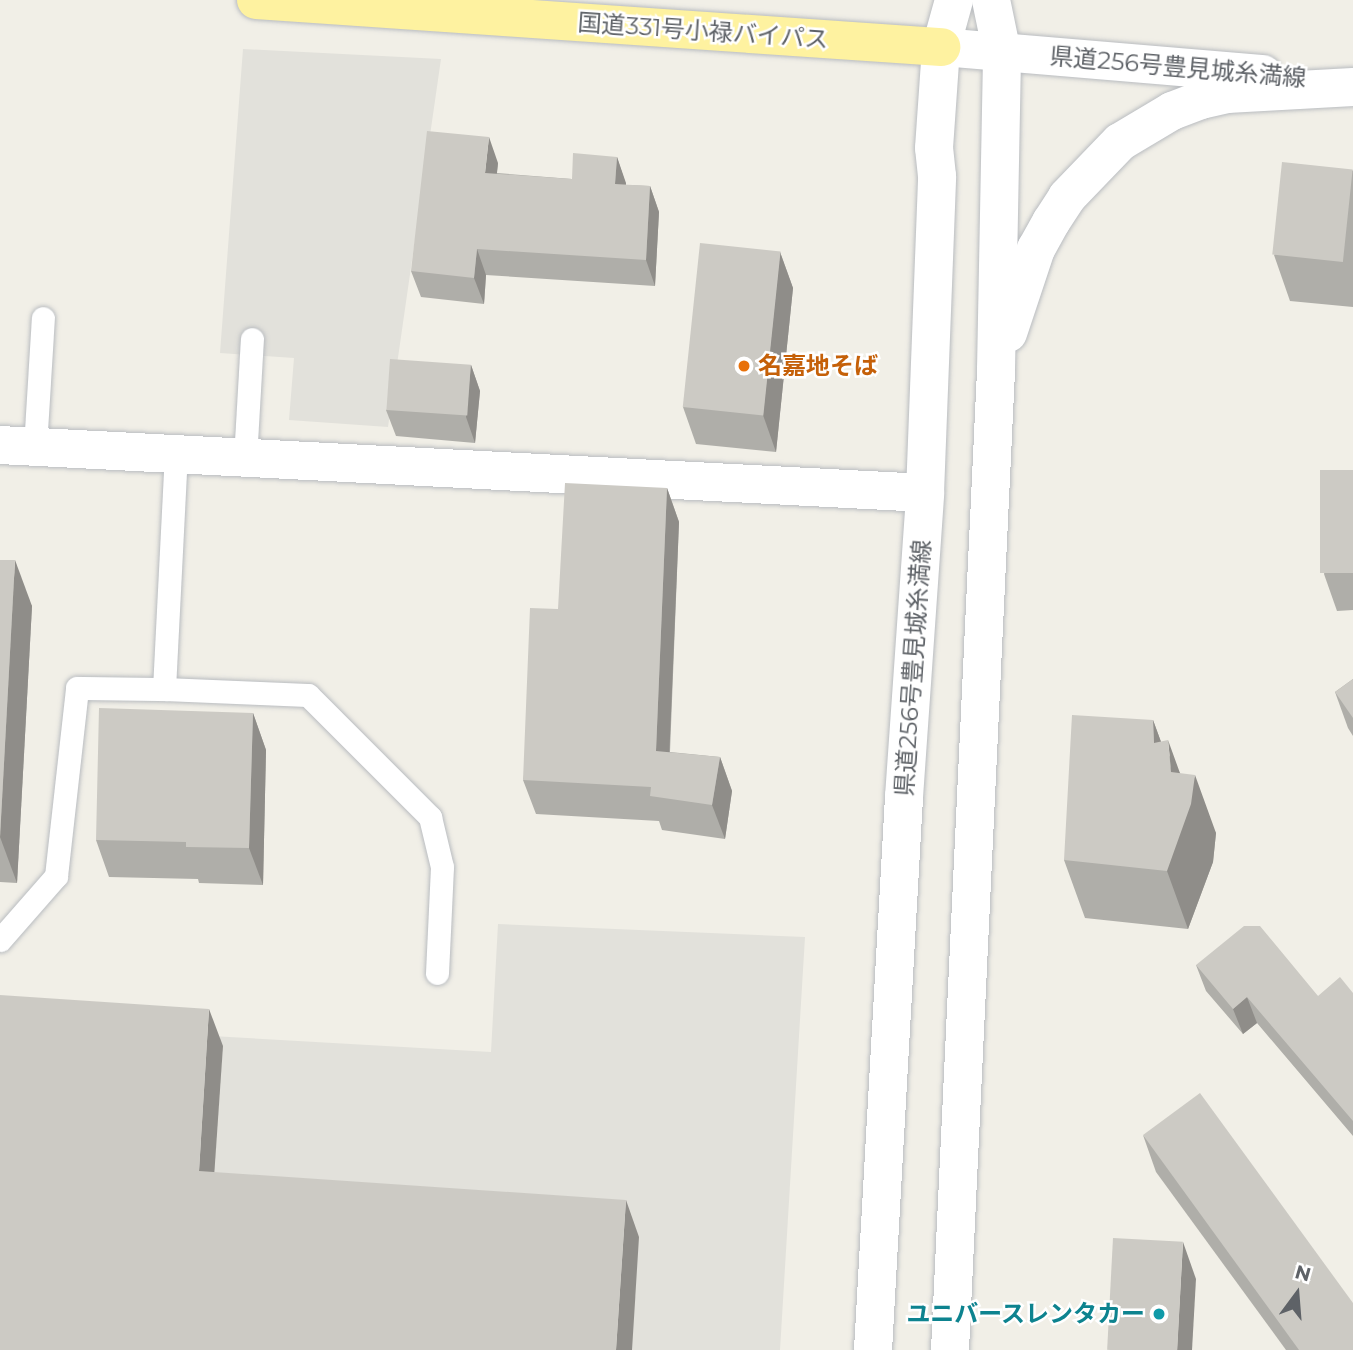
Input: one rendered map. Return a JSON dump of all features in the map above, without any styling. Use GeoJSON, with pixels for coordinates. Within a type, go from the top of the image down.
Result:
{"type":"FeatureCollection","features":[{"type":"Feature","properties":{"kind":"highway","name":"国道331号小禄バイパス"},"geometry":{"type":"LineString","coordinates":[[256,0],[941,47]]}},
{"type":"Feature","properties":{"kind":"main road"},"geometry":{"type":"LineString","coordinates":[[941,47],[954,0]]}},
{"type":"Feature","properties":{"kind":"main road"},"geometry":{"type":"LineString","coordinates":[[950,1350],[996,370],[1003,53],[991,0]]}},
{"type":"Feature","properties":{"kind":"main road","name":"県道256号豊見城糸満線"},"geometry":{"type":"LineString","coordinates":[[873,1350],[904,797],[925,493],[937,176],[934,148],[941,47],[1353,84]]}},
{"type":"Feature","properties":{"kind":"main road"},"geometry":{"type":"LineString","coordinates":[[996,370],[1036,249],[1067,197],[1120,142],[1172,111],[1201,100],[1227,94],[1353,84]]}},
{"type":"Feature","properties":{"kind":"main road"},"geometry":{"type":"LineString","coordinates":[[18,446],[925,493]]}},
{"type":"Feature","properties":{"kind":"lane"},"geometry":{"type":"LineString","coordinates":[[18,446],[43,318]]}},
{"type":"Feature","properties":{"kind":"lane"},"geometry":{"type":"LineString","coordinates":[[244,459],[252,338]]}},
{"type":"Feature","properties":{"kind":"lane"},"geometry":{"type":"LineString","coordinates":[[164,689],[176,453]]}},
{"type":"Feature","properties":{"kind":"lane"},"geometry":{"type":"LineString","coordinates":[[0,940],[56,876],[78,688],[308,695],[430,817],[442,867],[437,973]]}},
{"type":"Feature","properties":{"kind":"shaded area"},"geometry":{"type":"Polygon","coordinates":[[[243,49],[441,59],[388,427],[289,420],[294,358],[220,353],[243,49]]]}},
{"type":"Feature","properties":{"kind":"shaded area"},"geometry":{"type":"Polygon","coordinates":[[[498,924],[805,937],[780,1350],[0,1350],[0,1024],[491,1052],[498,924]]]}},
{"type":"Feature","properties":{"kind":"building"},"geometry":{"type":"Polygon","coordinates":[[[427,131],[489,137],[485,173],[572,179],[573,153],[617,157],[615,184],[650,186],[646,260],[477,249],[474,278],[411,271],[427,131]]]}},
{"type":"Feature","properties":{"kind":"building"},"geometry":{"type":"Polygon","coordinates":[[[1282,162],[1353,169],[1343,262],[1272,254],[1282,162]]]}},
{"type":"Feature","properties":{"kind":"building","name":"名嘉地そば"},"geometry":{"type":"Polygon","coordinates":[[[700,243],[781,251],[763,416],[683,407],[700,243]]]}},
{"type":"Feature","properties":{"kind":"building"},"geometry":{"type":"Polygon","coordinates":[[[390,359],[471,365],[467,416],[386,410],[390,359]]]}},
{"type":"Feature","properties":{"kind":"building"},"geometry":{"type":"Polygon","coordinates":[[[1320,470],[1353,470],[1353,573],[1320,573],[1320,470]]]}},
{"type":"Feature","properties":{"kind":"building"},"geometry":{"type":"Polygon","coordinates":[[[565,483],[667,488],[656,751],[720,757],[712,805],[650,796],[651,787],[523,780],[530,608],[558,609],[565,483]]]}},
{"type":"Feature","properties":{"kind":"building"},"geometry":{"type":"Polygon","coordinates":[[[0,560],[15,560],[0,837],[0,560]]]}},
{"type":"Feature","properties":{"kind":"building"},"geometry":{"type":"Polygon","coordinates":[[[1353,679],[1353,718],[1335,692],[1353,679]]]}},
{"type":"Feature","properties":{"kind":"building"},"geometry":{"type":"Polygon","coordinates":[[[99,708],[253,713],[249,848],[186,847],[186,842],[96,840],[99,708]]]}},
{"type":"Feature","properties":{"kind":"building"},"geometry":{"type":"Polygon","coordinates":[[[1072,715],[1153,720],[1154,743],[1168,740],[1171,772],[1195,775],[1191,804],[1167,871],[1064,860],[1072,715]]]}},
{"type":"Feature","properties":{"kind":"building"},"geometry":{"type":"Polygon","coordinates":[[[1244,926],[1260,926],[1318,996],[1340,977],[1353,993],[1353,1121],[1247,997],[1233,1009],[1196,965],[1244,926]]]}},
{"type":"Feature","properties":{"kind":"building"},"geometry":{"type":"Polygon","coordinates":[[[0,995],[209,1009],[199,1171],[626,1200],[616,1350],[0,1350],[0,995]]]}},
{"type":"Feature","properties":{"kind":"building"},"geometry":{"type":"Polygon","coordinates":[[[1200,1093],[1353,1303],[1353,1350],[1299,1350],[1143,1135],[1200,1093]]]}},
{"type":"Feature","properties":{"kind":"building"},"geometry":{"type":"Polygon","coordinates":[[[1113,1238],[1183,1242],[1177,1350],[1107,1350],[1113,1238]]]}},
{"type":"Feature","properties":{"kind":"place","name":"名嘉地そば"},"geometry":{"type":"Point","coordinates":[744,366]}},
{"type":"Feature","properties":{"kind":"place","name":"ユニバースレンタカー"},"geometry":{"type":"Point","coordinates":[1159,1314]}}]}
